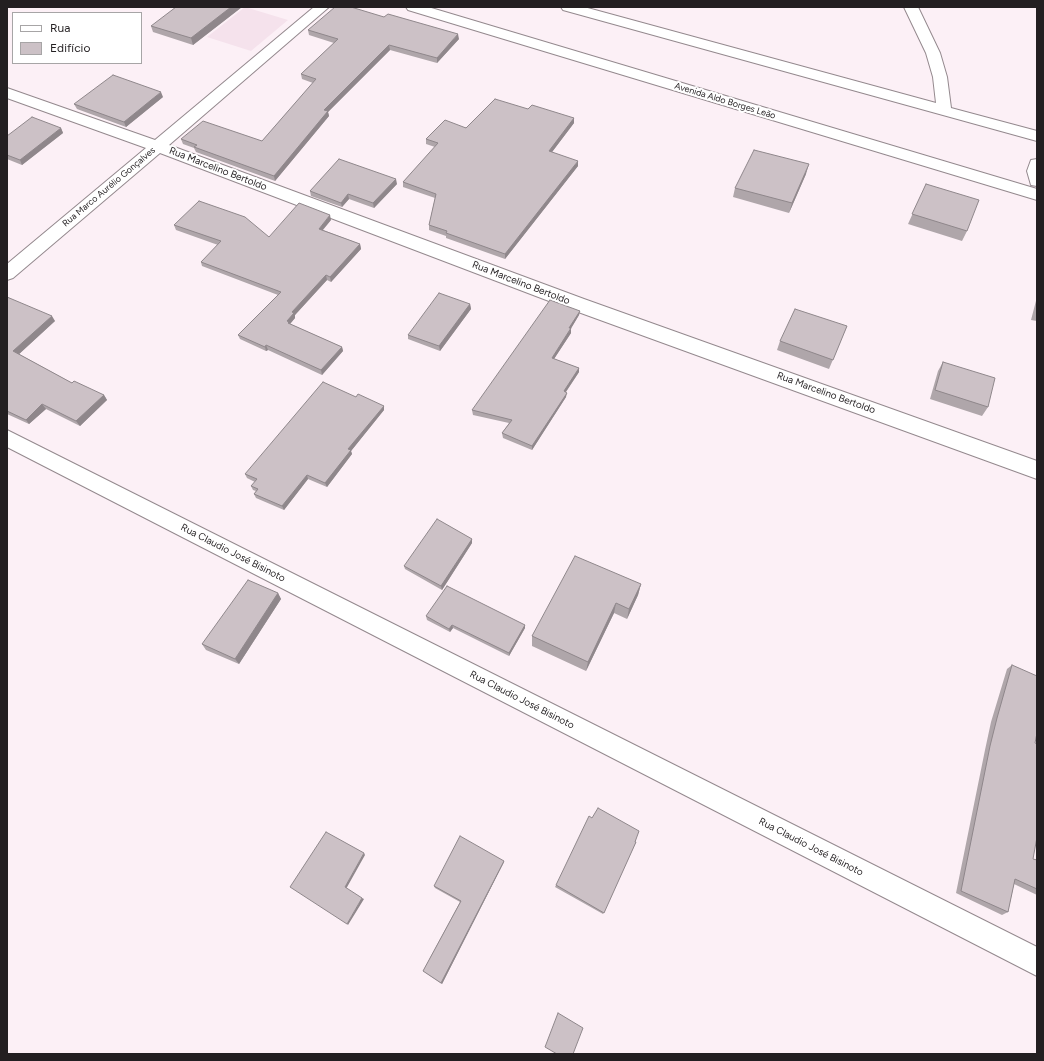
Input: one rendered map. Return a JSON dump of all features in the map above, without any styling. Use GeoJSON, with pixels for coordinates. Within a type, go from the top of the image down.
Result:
{"type":"FeatureCollection","features":[{"type":"Feature","properties":{"kind":"street","name":"Rua Marco Aurélio Gonçalves"},"geometry":{"type":"LineString","coordinates":[[7,274],[322,7]]}},
{"type":"Feature","properties":{"kind":"street","name":"Avenida Aldo Borges Leão"},"geometry":{"type":"LineString","coordinates":[[414,7],[1037,195]]}},
{"type":"Feature","properties":{"kind":"street"},"geometry":{"type":"LineString","coordinates":[[568,7],[1037,136]]}},
{"type":"Feature","properties":{"kind":"street"},"geometry":{"type":"LineString","coordinates":[[911,7],[933,53],[940,77],[944,110]]}},
{"type":"Feature","properties":{"kind":"street","name":"Rua Marcelino Bertoldo"},"geometry":{"type":"LineString","coordinates":[[7,93],[157,146],[578,304],[1037,470]]}},
{"type":"Feature","properties":{"kind":"street"},"geometry":{"type":"LineString","coordinates":[[1037,164],[1035,171],[1037,181]]}},
{"type":"Feature","properties":{"kind":"street","name":"Rua Claudio José Bisinoto"},"geometry":{"type":"LineString","coordinates":[[7,438],[1037,962]]}},
{"type":"Feature","properties":{"kind":"shaded area"},"geometry":{"type":"Polygon","coordinates":[[[245,7],[288,20],[251,51],[207,37],[245,7]]]}},
{"type":"Feature","properties":{"kind":"building"},"geometry":{"type":"Polygon","coordinates":[[[176,7],[231,7],[191,38],[151,26],[176,7]]]}},
{"type":"Feature","properties":{"kind":"building"},"geometry":{"type":"Polygon","coordinates":[[[335,7],[351,7],[384,17],[388,14],[458,34],[437,58],[389,45],[324,110],[328,111],[274,176],[194,147],[197,145],[181,139],[203,121],[262,141],[316,79],[301,74],[338,39],[308,30],[335,7]]]}},
{"type":"Feature","properties":{"kind":"building"},"geometry":{"type":"Polygon","coordinates":[[[113,75],[161,92],[124,122],[74,104],[113,75]]]}},
{"type":"Feature","properties":{"kind":"building"},"geometry":{"type":"Polygon","coordinates":[[[495,99],[528,109],[532,105],[574,118],[549,151],[578,161],[505,254],[446,233],[447,231],[429,225],[436,194],[403,182],[438,143],[426,139],[445,120],[466,128],[495,99]]]}},
{"type":"Feature","properties":{"kind":"building"},"geometry":{"type":"Polygon","coordinates":[[[32,117],[61,128],[20,160],[7,155],[7,136],[32,117]]]}},
{"type":"Feature","properties":{"kind":"building"},"geometry":{"type":"Polygon","coordinates":[[[754,150],[809,164],[792,203],[735,188],[754,150]]]}},
{"type":"Feature","properties":{"kind":"building"},"geometry":{"type":"Polygon","coordinates":[[[339,159],[396,179],[373,203],[348,194],[341,203],[310,191],[339,159]]]}},
{"type":"Feature","properties":{"kind":"building"},"geometry":{"type":"Polygon","coordinates":[[[926,184],[979,200],[967,231],[912,214],[926,184]]]}},
{"type":"Feature","properties":{"kind":"building"},"geometry":{"type":"Polygon","coordinates":[[[199,201],[245,217],[269,237],[299,203],[330,215],[319,229],[360,244],[330,277],[326,275],[292,312],[294,313],[287,321],[289,322],[288,323],[342,347],[321,370],[266,345],[265,347],[238,335],[281,292],[201,262],[221,241],[174,225],[199,201]]]}},
{"type":"Feature","properties":{"kind":"building"},"geometry":{"type":"Polygon","coordinates":[[[439,293],[470,304],[439,346],[408,335],[439,293]]]}},
{"type":"Feature","properties":{"kind":"building"},"geometry":{"type":"Polygon","coordinates":[[[7,297],[52,316],[13,351],[72,383],[74,381],[104,395],[76,421],[42,404],[26,420],[7,411],[7,297]]]}},
{"type":"Feature","properties":{"kind":"building"},"geometry":{"type":"Polygon","coordinates":[[[550,300],[580,311],[552,358],[579,368],[564,391],[567,393],[532,446],[502,433],[512,420],[472,410],[550,300]]]}},
{"type":"Feature","properties":{"kind":"building"},"geometry":{"type":"Polygon","coordinates":[[[795,309],[847,326],[833,360],[780,341],[795,309]]]}},
{"type":"Feature","properties":{"kind":"building"},"geometry":{"type":"Polygon","coordinates":[[[943,362],[995,378],[988,407],[935,390],[943,362]]]}},
{"type":"Feature","properties":{"kind":"building"},"geometry":{"type":"Polygon","coordinates":[[[323,382],[356,397],[358,394],[384,406],[348,449],[351,450],[325,483],[307,475],[282,506],[254,494],[258,489],[251,486],[257,479],[245,474],[323,382]]]}},
{"type":"Feature","properties":{"kind":"building"},"geometry":{"type":"Polygon","coordinates":[[[437,519],[472,539],[441,586],[404,566],[437,519]]]}},
{"type":"Feature","properties":{"kind":"building"},"geometry":{"type":"Polygon","coordinates":[[[575,556],[641,584],[629,609],[616,603],[588,662],[532,636],[575,556]]]}},
{"type":"Feature","properties":{"kind":"building"},"geometry":{"type":"Polygon","coordinates":[[[248,580],[278,593],[235,659],[202,644],[248,580]]]}},
{"type":"Feature","properties":{"kind":"building"},"geometry":{"type":"Polygon","coordinates":[[[447,586],[525,625],[509,653],[452,625],[449,629],[426,616],[447,586]]]}},
{"type":"Feature","properties":{"kind":"building"},"geometry":{"type":"Polygon","coordinates":[[[1012,665],[1037,676],[1037,733],[1035,743],[1037,744],[1037,837],[1033,859],[1037,860],[1037,889],[1015,879],[1008,912],[961,891],[990,746],[1012,665]]]}},
{"type":"Feature","properties":{"kind":"building"},"geometry":{"type":"Polygon","coordinates":[[[598,808],[639,831],[636,842],[604,913],[556,885],[589,816],[592,818],[598,808]]]}},
{"type":"Feature","properties":{"kind":"building"},"geometry":{"type":"Polygon","coordinates":[[[326,832],[364,853],[345,887],[362,898],[347,924],[290,887],[326,832]]]}},
{"type":"Feature","properties":{"kind":"building"},"geometry":{"type":"Polygon","coordinates":[[[460,836],[504,861],[441,983],[423,971],[461,901],[434,886],[460,836]]]}},
{"type":"Feature","properties":{"kind":"building"},"geometry":{"type":"Polygon","coordinates":[[[558,1013],[583,1028],[573,1054],[557,1054],[545,1047],[558,1013]]]}}]}
